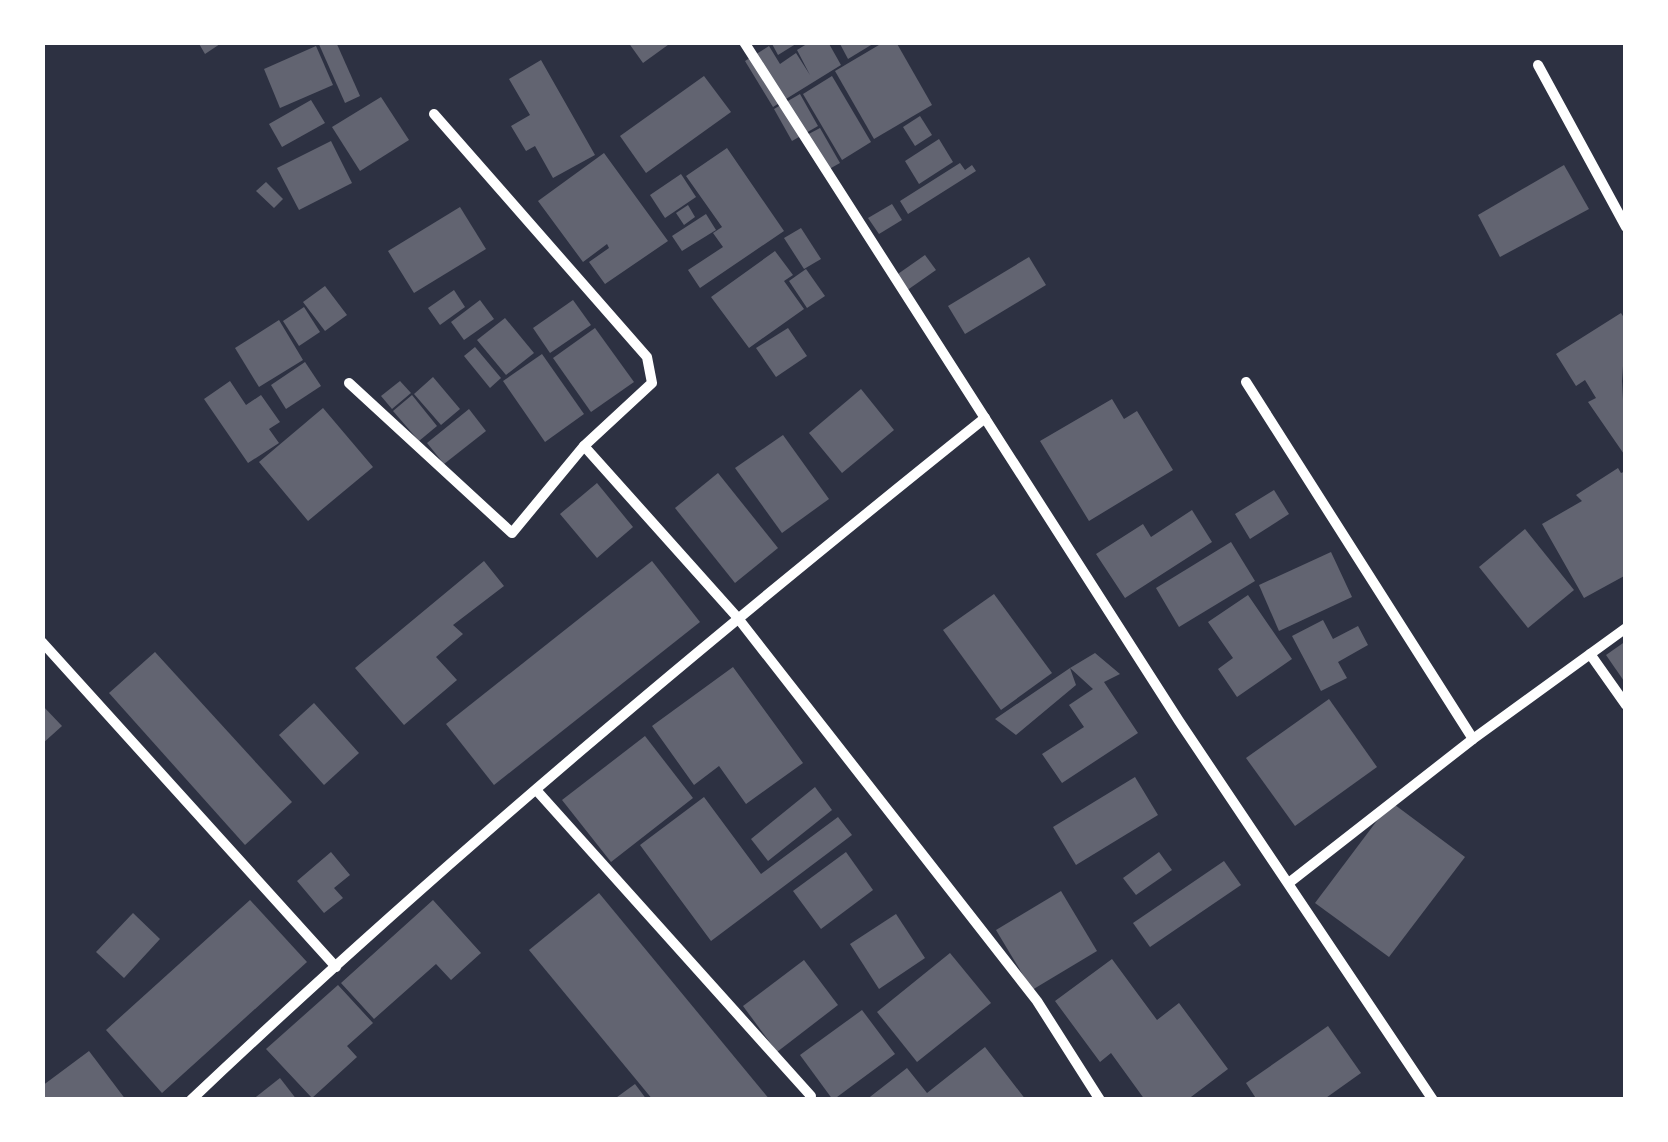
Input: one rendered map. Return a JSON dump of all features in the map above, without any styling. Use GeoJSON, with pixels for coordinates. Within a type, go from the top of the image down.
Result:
{"type":"FeatureCollection","features":[{"type":"Feature","properties":{"kind":"street"},"geometry":{"type":"LineString","coordinates":[[744,42],[1179,721],[1432,1100]]}},
{"type":"Feature","properties":{"kind":"street"},"geometry":{"type":"LineString","coordinates":[[1538,65],[1626,226]]}},
{"type":"Feature","properties":{"kind":"street"},"geometry":{"type":"LineString","coordinates":[[350,382],[512,533],[584,446],[652,383],[647,357],[434,114]]}},
{"type":"Feature","properties":{"kind":"street"},"geometry":{"type":"LineString","coordinates":[[1246,382],[1473,739]]}},
{"type":"Feature","properties":{"kind":"street"},"geometry":{"type":"LineString","coordinates":[[192,1100],[336,967],[737,617],[985,418]]}},
{"type":"Feature","properties":{"kind":"street"},"geometry":{"type":"LineString","coordinates":[[584,446],[737,617],[1036,1000],[1100,1100]]}},
{"type":"Feature","properties":{"kind":"street"},"geometry":{"type":"LineString","coordinates":[[1290,882],[1473,739],[1626,628]]}},
{"type":"Feature","properties":{"kind":"street"},"geometry":{"type":"LineString","coordinates":[[42,642],[336,967]]}},
{"type":"Feature","properties":{"kind":"street"},"geometry":{"type":"LineString","coordinates":[[1590,654],[1626,705]]}},
{"type":"Feature","properties":{"kind":"street"},"geometry":{"type":"LineString","coordinates":[[538,792],[811,1096]]}},
{"type":"Feature","properties":{"kind":"building"},"geometry":{"type":"Polygon","coordinates":[[[198,42],[223,42],[205,54],[198,42]]]}},
{"type":"Feature","properties":{"kind":"building"},"geometry":{"type":"Polygon","coordinates":[[[318,42],[336,42],[360,96],[345,103],[318,42]]]}},
{"type":"Feature","properties":{"kind":"building"},"geometry":{"type":"Polygon","coordinates":[[[628,42],[672,42],[643,63],[628,42]]]}},
{"type":"Feature","properties":{"kind":"building"},"geometry":{"type":"Polygon","coordinates":[[[771,42],[799,42],[778,55],[771,42]]]}},
{"type":"Feature","properties":{"kind":"building"},"geometry":{"type":"Polygon","coordinates":[[[810,42],[828,42],[841,65],[773,107],[745,61],[769,46],[780,64],[796,53],[810,75],[797,50],[810,42]]]}},
{"type":"Feature","properties":{"kind":"building"},"geometry":{"type":"Polygon","coordinates":[[[839,42],[876,42],[848,59],[839,42]]]}},
{"type":"Feature","properties":{"kind":"building"},"geometry":{"type":"Polygon","coordinates":[[[884,42],[896,42],[932,105],[874,139],[835,71],[884,42]]]}},
{"type":"Feature","properties":{"kind":"building"},"geometry":{"type":"Polygon","coordinates":[[[316,46],[333,85],[280,108],[264,69],[316,46]]]}},
{"type":"Feature","properties":{"kind":"building"},"geometry":{"type":"Polygon","coordinates":[[[541,60],[595,155],[553,178],[535,146],[526,151],[511,126],[530,115],[509,79],[541,60]]]}},
{"type":"Feature","properties":{"kind":"building"},"geometry":{"type":"Polygon","coordinates":[[[704,76],[731,112],[646,173],[620,136],[704,76]]]}},
{"type":"Feature","properties":{"kind":"building"},"geometry":{"type":"Polygon","coordinates":[[[832,76],[871,142],[842,160],[803,94],[832,76]]]}},
{"type":"Feature","properties":{"kind":"building"},"geometry":{"type":"Polygon","coordinates":[[[800,94],[818,126],[792,141],[774,109],[800,94]]]}},
{"type":"Feature","properties":{"kind":"building"},"geometry":{"type":"Polygon","coordinates":[[[381,97],[409,140],[360,171],[332,127],[381,97]]]}},
{"type":"Feature","properties":{"kind":"building"},"geometry":{"type":"Polygon","coordinates":[[[311,100],[325,123],[282,147],[269,124],[311,100]]]}},
{"type":"Feature","properties":{"kind":"building"},"geometry":{"type":"Polygon","coordinates":[[[920,116],[932,135],[915,146],[903,127],[920,116]]]}},
{"type":"Feature","properties":{"kind":"building"},"geometry":{"type":"Polygon","coordinates":[[[820,128],[840,163],[822,173],[803,137],[820,128]]]}},
{"type":"Feature","properties":{"kind":"building"},"geometry":{"type":"Polygon","coordinates":[[[939,139],[953,162],[919,184],[905,161],[939,139]]]}},
{"type":"Feature","properties":{"kind":"building"},"geometry":{"type":"Polygon","coordinates":[[[331,141],[352,183],[299,210],[277,168],[331,141]]]}},
{"type":"Feature","properties":{"kind":"building"},"geometry":{"type":"Polygon","coordinates":[[[727,148],[784,231],[700,288],[688,270],[723,247],[713,233],[722,227],[686,176],[727,148]]]}},
{"type":"Feature","properties":{"kind":"building"},"geometry":{"type":"Polygon","coordinates":[[[604,153],[668,241],[605,284],[589,262],[609,248],[607,244],[583,262],[538,201],[604,153]]]}},
{"type":"Feature","properties":{"kind":"building"},"geometry":{"type":"Polygon","coordinates":[[[960,163],[965,170],[972,165],[976,171],[908,214],[900,201],[960,163]]]}},
{"type":"Feature","properties":{"kind":"building"},"geometry":{"type":"Polygon","coordinates":[[[1564,165],[1589,209],[1500,257],[1478,215],[1564,165]]]}},
{"type":"Feature","properties":{"kind":"building"},"geometry":{"type":"Polygon","coordinates":[[[681,174],[696,197],[665,218],[650,195],[681,174]]]}},
{"type":"Feature","properties":{"kind":"building"},"geometry":{"type":"Polygon","coordinates":[[[266,182],[283,199],[274,208],[256,191],[266,182]]]}},
{"type":"Feature","properties":{"kind":"building"},"geometry":{"type":"Polygon","coordinates":[[[892,204],[902,220],[879,234],[868,218],[892,204]]]}},
{"type":"Feature","properties":{"kind":"building"},"geometry":{"type":"Polygon","coordinates":[[[688,205],[695,217],[684,225],[676,213],[688,205]]]}},
{"type":"Feature","properties":{"kind":"building"},"geometry":{"type":"Polygon","coordinates":[[[460,207],[486,249],[414,293],[388,251],[460,207]]]}},
{"type":"Feature","properties":{"kind":"building"},"geometry":{"type":"Polygon","coordinates":[[[706,214],[716,230],[682,251],[672,236],[706,214]]]}},
{"type":"Feature","properties":{"kind":"building"},"geometry":{"type":"Polygon","coordinates":[[[801,228],[821,259],[804,269],[784,238],[801,228]]]}},
{"type":"Feature","properties":{"kind":"building"},"geometry":{"type":"Polygon","coordinates":[[[775,251],[793,275],[784,281],[804,309],[749,348],[711,297],[775,251]]]}},
{"type":"Feature","properties":{"kind":"building"},"geometry":{"type":"Polygon","coordinates":[[[925,255],[936,270],[906,291],[895,276],[925,255]]]}},
{"type":"Feature","properties":{"kind":"building"},"geometry":{"type":"Polygon","coordinates":[[[1029,257],[1046,285],[965,334],[948,306],[1029,257]]]}},
{"type":"Feature","properties":{"kind":"building"},"geometry":{"type":"Polygon","coordinates":[[[806,269],[825,296],[807,308],[789,281],[806,269]]]}},
{"type":"Feature","properties":{"kind":"building"},"geometry":{"type":"Polygon","coordinates":[[[325,286],[347,315],[325,331],[303,302],[325,286]]]}},
{"type":"Feature","properties":{"kind":"building"},"geometry":{"type":"Polygon","coordinates":[[[454,290],[465,307],[440,325],[428,308],[454,290]]]}},
{"type":"Feature","properties":{"kind":"building"},"geometry":{"type":"Polygon","coordinates":[[[480,300],[494,319],[464,340],[451,322],[480,300]]]}},
{"type":"Feature","properties":{"kind":"building"},"geometry":{"type":"Polygon","coordinates":[[[573,300],[591,325],[550,353],[533,328],[573,300]]]}},
{"type":"Feature","properties":{"kind":"building"},"geometry":{"type":"Polygon","coordinates":[[[304,307],[320,332],[299,346],[283,321],[304,307]]]}},
{"type":"Feature","properties":{"kind":"building"},"geometry":{"type":"Polygon","coordinates":[[[1621,313],[1626,321],[1622,381],[1626,457],[1588,402],[1596,398],[1585,380],[1576,386],[1556,354],[1621,313]]]}},
{"type":"Feature","properties":{"kind":"building"},"geometry":{"type":"Polygon","coordinates":[[[505,318],[534,353],[506,375],[477,340],[505,318]]]}},
{"type":"Feature","properties":{"kind":"building"},"geometry":{"type":"Polygon","coordinates":[[[279,320],[303,360],[259,387],[235,348],[279,320]]]}},
{"type":"Feature","properties":{"kind":"building"},"geometry":{"type":"Polygon","coordinates":[[[595,328],[634,382],[591,412],[553,358],[595,328]]]}},
{"type":"Feature","properties":{"kind":"building"},"geometry":{"type":"Polygon","coordinates":[[[788,328],[807,356],[776,377],[756,348],[788,328]]]}},
{"type":"Feature","properties":{"kind":"building"},"geometry":{"type":"Polygon","coordinates":[[[475,347],[501,378],[490,388],[464,356],[475,347]]]}},
{"type":"Feature","properties":{"kind":"building"},"geometry":{"type":"Polygon","coordinates":[[[542,354],[584,414],[545,442],[503,381],[542,354]]]}},
{"type":"Feature","properties":{"kind":"building"},"geometry":{"type":"Polygon","coordinates":[[[305,362],[321,386],[286,409],[271,385],[305,362]]]}},
{"type":"Feature","properties":{"kind":"building"},"geometry":{"type":"Polygon","coordinates":[[[433,377],[460,409],[441,425],[414,394],[433,377]]]}},
{"type":"Feature","properties":{"kind":"building"},"geometry":{"type":"Polygon","coordinates":[[[230,381],[246,405],[261,395],[280,422],[269,429],[279,443],[248,463],[204,399],[230,381]]]}},
{"type":"Feature","properties":{"kind":"building"},"geometry":{"type":"Polygon","coordinates":[[[400,381],[411,393],[392,409],[381,396],[400,381]]]}},
{"type":"Feature","properties":{"kind":"building"},"geometry":{"type":"Polygon","coordinates":[[[861,389],[894,430],[842,473],[809,433],[861,389]]]}},
{"type":"Feature","properties":{"kind":"building"},"geometry":{"type":"Polygon","coordinates":[[[412,395],[437,426],[419,441],[393,411],[412,395]]]}},
{"type":"Feature","properties":{"kind":"building"},"geometry":{"type":"Polygon","coordinates":[[[1112,399],[1124,419],[1137,411],[1173,470],[1089,521],[1040,441],[1112,399]]]}},
{"type":"Feature","properties":{"kind":"building"},"geometry":{"type":"Polygon","coordinates":[[[323,408],[373,467],[308,521],[259,462],[323,408]]]}},
{"type":"Feature","properties":{"kind":"building"},"geometry":{"type":"Polygon","coordinates":[[[469,409],[486,431],[444,464],[427,443],[469,409]]]}},
{"type":"Feature","properties":{"kind":"building"},"geometry":{"type":"Polygon","coordinates":[[[783,435],[829,499],[782,533],[735,468],[783,435]]]}},
{"type":"Feature","properties":{"kind":"building"},"geometry":{"type":"Polygon","coordinates":[[[1618,468],[1621,473],[1626,471],[1626,575],[1584,598],[1542,524],[1582,501],[1576,495],[1618,468]]]}},
{"type":"Feature","properties":{"kind":"building"},"geometry":{"type":"Polygon","coordinates":[[[718,473],[778,548],[735,583],[675,508],[718,473]]]}},
{"type":"Feature","properties":{"kind":"building"},"geometry":{"type":"Polygon","coordinates":[[[597,483],[633,527],[597,558],[560,514],[597,483]]]}},
{"type":"Feature","properties":{"kind":"building"},"geometry":{"type":"Polygon","coordinates":[[[1274,490],[1289,514],[1250,539],[1235,514],[1274,490]]]}},
{"type":"Feature","properties":{"kind":"building"},"geometry":{"type":"Polygon","coordinates":[[[1192,510],[1212,542],[1125,598],[1096,554],[1143,524],[1151,537],[1192,510]]]}},
{"type":"Feature","properties":{"kind":"building"},"geometry":{"type":"Polygon","coordinates":[[[1525,529],[1574,590],[1528,628],[1479,567],[1525,529]]]}},
{"type":"Feature","properties":{"kind":"building"},"geometry":{"type":"Polygon","coordinates":[[[1231,542],[1255,581],[1179,627],[1156,588],[1231,542]]]}},
{"type":"Feature","properties":{"kind":"building"},"geometry":{"type":"Polygon","coordinates":[[[1331,552],[1352,597],[1279,631],[1259,585],[1331,552]]]}},
{"type":"Feature","properties":{"kind":"building"},"geometry":{"type":"Polygon","coordinates":[[[484,561],[504,586],[453,625],[463,634],[436,657],[457,680],[404,725],[355,668],[484,561]]]}},
{"type":"Feature","properties":{"kind":"building"},"geometry":{"type":"Polygon","coordinates":[[[652,561],[700,622],[494,785],[446,724],[652,561]]]}},
{"type":"Feature","properties":{"kind":"building"},"geometry":{"type":"Polygon","coordinates":[[[994,594],[1052,673],[1001,710],[943,630],[994,594]]]}},
{"type":"Feature","properties":{"kind":"building"},"geometry":{"type":"Polygon","coordinates":[[[1248,595],[1292,659],[1237,697],[1218,669],[1233,658],[1208,622],[1248,595]]]}},
{"type":"Feature","properties":{"kind":"building"},"geometry":{"type":"Polygon","coordinates":[[[1323,620],[1333,639],[1358,626],[1368,645],[1338,662],[1347,678],[1321,691],[1292,636],[1323,620]]]}},
{"type":"Feature","properties":{"kind":"building"},"geometry":{"type":"Polygon","coordinates":[[[1626,641],[1626,684],[1606,655],[1626,641]]]}},
{"type":"Feature","properties":{"kind":"building"},"geometry":{"type":"Polygon","coordinates":[[[155,652],[292,802],[245,845],[109,693],[155,652]]]}},
{"type":"Feature","properties":{"kind":"building"},"geometry":{"type":"Polygon","coordinates":[[[1095,653],[1120,674],[1104,682],[1138,733],[1062,783],[1042,754],[1084,727],[1069,705],[1093,689],[1070,668],[1095,653]]]}},
{"type":"Feature","properties":{"kind":"building"},"geometry":{"type":"Polygon","coordinates":[[[733,667],[803,763],[746,804],[719,766],[694,785],[652,726],[733,667]]]}},
{"type":"Feature","properties":{"kind":"building"},"geometry":{"type":"Polygon","coordinates":[[[1070,668],[1076,685],[1016,735],[995,719],[1070,668]]]}},
{"type":"Feature","properties":{"kind":"building"},"geometry":{"type":"Polygon","coordinates":[[[1329,699],[1377,767],[1295,826],[1246,758],[1329,699]]]}},
{"type":"Feature","properties":{"kind":"building"},"geometry":{"type":"Polygon","coordinates":[[[314,703],[359,753],[324,785],[279,735],[314,703]]]}},
{"type":"Feature","properties":{"kind":"building"},"geometry":{"type":"Polygon","coordinates":[[[42,705],[62,726],[42,744],[42,705]]]}},
{"type":"Feature","properties":{"kind":"building"},"geometry":{"type":"Polygon","coordinates":[[[645,736],[693,798],[611,862],[562,800],[645,736]]]}},
{"type":"Feature","properties":{"kind":"building"},"geometry":{"type":"Polygon","coordinates":[[[1135,777],[1158,815],[1076,865],[1053,827],[1135,777]]]}},
{"type":"Feature","properties":{"kind":"building"},"geometry":{"type":"Polygon","coordinates":[[[815,787],[832,810],[768,861],[751,839],[815,787]]]}},
{"type":"Feature","properties":{"kind":"building"},"geometry":{"type":"Polygon","coordinates":[[[704,797],[761,874],[838,817],[852,835],[711,941],[640,845],[704,797]]]}},
{"type":"Feature","properties":{"kind":"building"},"geometry":{"type":"Polygon","coordinates":[[[1391,802],[1465,857],[1389,957],[1315,903],[1391,802]]]}},
{"type":"Feature","properties":{"kind":"building"},"geometry":{"type":"Polygon","coordinates":[[[331,852],[350,875],[334,888],[343,898],[324,913],[297,881],[331,852]]]}},
{"type":"Feature","properties":{"kind":"building"},"geometry":{"type":"Polygon","coordinates":[[[846,852],[873,890],[821,929],[793,891],[846,852]]]}},
{"type":"Feature","properties":{"kind":"building"},"geometry":{"type":"Polygon","coordinates":[[[1159,852],[1172,870],[1136,895],[1123,878],[1159,852]]]}},
{"type":"Feature","properties":{"kind":"building"},"geometry":{"type":"Polygon","coordinates":[[[1224,861],[1241,885],[1150,947],[1133,923],[1224,861]]]}},
{"type":"Feature","properties":{"kind":"building"},"geometry":{"type":"Polygon","coordinates":[[[1061,891],[1097,951],[1032,990],[996,930],[1061,891]]]}},
{"type":"Feature","properties":{"kind":"building"},"geometry":{"type":"Polygon","coordinates":[[[599,893],[770,1100],[653,1100],[529,950],[599,893]]]}},
{"type":"Feature","properties":{"kind":"building"},"geometry":{"type":"Polygon","coordinates":[[[250,900],[307,962],[162,1093],[106,1030],[250,900]]]}},
{"type":"Feature","properties":{"kind":"building"},"geometry":{"type":"Polygon","coordinates":[[[433,900],[481,953],[451,980],[436,964],[374,1019],[341,983],[433,900]]]}},
{"type":"Feature","properties":{"kind":"building"},"geometry":{"type":"Polygon","coordinates":[[[133,913],[160,939],[124,978],[96,952],[133,913]]]}},
{"type":"Feature","properties":{"kind":"building"},"geometry":{"type":"Polygon","coordinates":[[[896,914],[925,958],[879,989],[850,944],[896,914]]]}},
{"type":"Feature","properties":{"kind":"building"},"geometry":{"type":"Polygon","coordinates":[[[950,953],[991,1003],[917,1062],[877,1012],[950,953]]]}},
{"type":"Feature","properties":{"kind":"building"},"geometry":{"type":"Polygon","coordinates":[[[1112,959],[1157,1020],[1179,1003],[1228,1069],[1187,1100],[1145,1100],[1111,1053],[1100,1062],[1055,1001],[1112,959]]]}},
{"type":"Feature","properties":{"kind":"building"},"geometry":{"type":"Polygon","coordinates":[[[804,960],[838,1005],[777,1052],[743,1006],[804,960]]]}},
{"type":"Feature","properties":{"kind":"building"},"geometry":{"type":"Polygon","coordinates":[[[338,985],[373,1023],[347,1046],[357,1057],[312,1098],[266,1049],[338,985]]]}},
{"type":"Feature","properties":{"kind":"building"},"geometry":{"type":"Polygon","coordinates":[[[862,1010],[895,1054],[833,1100],[800,1055],[862,1010]]]}},
{"type":"Feature","properties":{"kind":"building"},"geometry":{"type":"Polygon","coordinates":[[[1328,1026],[1361,1073],[1323,1100],[1257,1100],[1246,1083],[1328,1026]]]}},
{"type":"Feature","properties":{"kind":"building"},"geometry":{"type":"Polygon","coordinates":[[[985,1047],[1026,1100],[866,1100],[907,1068],[927,1093],[985,1047]]]}},
{"type":"Feature","properties":{"kind":"building"},"geometry":{"type":"Polygon","coordinates":[[[89,1051],[126,1100],[42,1100],[42,1086],[89,1051]]]}},
{"type":"Feature","properties":{"kind":"building"},"geometry":{"type":"Polygon","coordinates":[[[280,1078],[297,1100],[252,1100],[280,1078]]]}},
{"type":"Feature","properties":{"kind":"building"},"geometry":{"type":"Polygon","coordinates":[[[635,1084],[647,1100],[613,1100],[635,1084]]]}}]}
